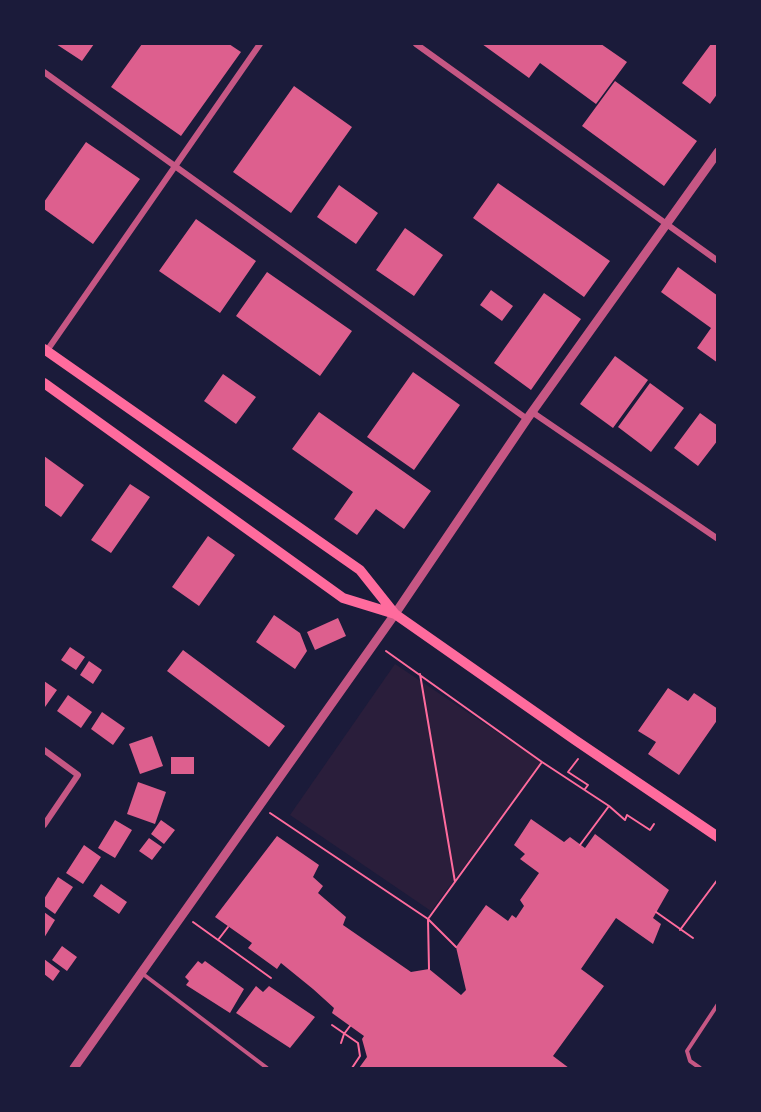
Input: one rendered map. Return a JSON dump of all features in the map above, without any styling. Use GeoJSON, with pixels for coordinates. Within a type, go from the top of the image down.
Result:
{"type":"FeatureCollection","features":[{"type":"Feature","properties":{"kind":"main road"},"geometry":{"type":"LineString","coordinates":[[44,351],[360,570],[395,614],[717,837]]}},
{"type":"Feature","properties":{"kind":"main road"},"geometry":{"type":"LineString","coordinates":[[44,383],[344,598],[395,614]]}},
{"type":"Feature","properties":{"kind":"street"},"geometry":{"type":"LineString","coordinates":[[44,351],[260,44]]}},
{"type":"Feature","properties":{"kind":"street"},"geometry":{"type":"LineString","coordinates":[[416,44],[717,261]]}},
{"type":"Feature","properties":{"kind":"street"},"geometry":{"type":"LineString","coordinates":[[44,72],[529,415],[717,539]]}},
{"type":"Feature","properties":{"kind":"street"},"geometry":{"type":"LineString","coordinates":[[74,1068],[395,614],[529,415],[717,153]]}},
{"type":"Feature","properties":{"kind":"street"},"geometry":{"type":"LineString","coordinates":[[44,750],[78,775],[44,825]]}},
{"type":"Feature","properties":{"kind":"lane"},"geometry":{"type":"LineString","coordinates":[[142,973],[267,1068]]}},
{"type":"Feature","properties":{"kind":"lane"},"geometry":{"type":"LineString","coordinates":[[700,1068],[690,1061],[687,1051],[717,1004]]}},
{"type":"Feature","properties":{"kind":"path"},"geometry":{"type":"LineString","coordinates":[[386,651],[626,820],[627,815],[650,830],[654,825]]}},
{"type":"Feature","properties":{"kind":"path"},"geometry":{"type":"LineString","coordinates":[[420,674],[455,882]]}},
{"type":"Feature","properties":{"kind":"path"},"geometry":{"type":"LineString","coordinates":[[585,789],[588,785],[568,772],[586,748]]}},
{"type":"Feature","properties":{"kind":"path"},"geometry":{"type":"LineString","coordinates":[[429,969],[429,920],[542,762]]}},
{"type":"Feature","properties":{"kind":"path"},"geometry":{"type":"LineString","coordinates":[[580,845],[609,806]]}},
{"type":"Feature","properties":{"kind":"path"},"geometry":{"type":"LineString","coordinates":[[260,807],[429,920],[456,946]]}},
{"type":"Feature","properties":{"kind":"path"},"geometry":{"type":"LineString","coordinates":[[680,930],[717,879]]}},
{"type":"Feature","properties":{"kind":"path"},"geometry":{"type":"LineString","coordinates":[[656,912],[693,938]]}},
{"type":"Feature","properties":{"kind":"path"},"geometry":{"type":"LineString","coordinates":[[183,915],[271,978]]}},
{"type":"Feature","properties":{"kind":"path"},"geometry":{"type":"LineString","coordinates":[[218,940],[228,927]]}},
{"type":"Feature","properties":{"kind":"path"},"geometry":{"type":"LineString","coordinates":[[332,1025],[358,1043],[360,1056],[352,1068]]}},
{"type":"Feature","properties":{"kind":"path"},"geometry":{"type":"LineString","coordinates":[[341,1043],[350,1026]]}},
{"type":"Feature","properties":{"kind":"shaded area"},"geometry":{"type":"Polygon","coordinates":[[[395,664],[542,762],[431,911],[290,815],[395,664]]]}},
{"type":"Feature","properties":{"kind":"building"},"geometry":{"type":"Polygon","coordinates":[[[56,44],[94,44],[82,61],[56,44]]]}},
{"type":"Feature","properties":{"kind":"building"},"geometry":{"type":"Polygon","coordinates":[[[142,44],[229,44],[241,52],[181,136],[111,87],[142,44]]]}},
{"type":"Feature","properties":{"kind":"building"},"geometry":{"type":"Polygon","coordinates":[[[482,44],[601,44],[627,62],[596,104],[540,63],[529,78],[482,44]]]}},
{"type":"Feature","properties":{"kind":"building"},"geometry":{"type":"Polygon","coordinates":[[[711,44],[718,44],[718,93],[710,104],[682,83],[711,44]]]}},
{"type":"Feature","properties":{"kind":"building"},"geometry":{"type":"Polygon","coordinates":[[[615,81],[697,141],[664,186],[582,126],[615,81]]]}},
{"type":"Feature","properties":{"kind":"building"},"geometry":{"type":"Polygon","coordinates":[[[294,86],[352,127],[291,213],[233,172],[294,86]]]}},
{"type":"Feature","properties":{"kind":"building"},"geometry":{"type":"Polygon","coordinates":[[[86,142],[140,179],[93,244],[44,209],[44,202],[86,142]]]}},
{"type":"Feature","properties":{"kind":"building"},"geometry":{"type":"Polygon","coordinates":[[[498,183],[610,261],[584,297],[473,218],[498,183]]]}},
{"type":"Feature","properties":{"kind":"building"},"geometry":{"type":"Polygon","coordinates":[[[339,185],[378,213],[356,244],[317,217],[339,185]]]}},
{"type":"Feature","properties":{"kind":"building"},"geometry":{"type":"Polygon","coordinates":[[[196,219],[256,261],[220,313],[159,271],[196,219]]]}},
{"type":"Feature","properties":{"kind":"building"},"geometry":{"type":"Polygon","coordinates":[[[405,228],[443,255],[414,296],[376,270],[405,228]]]}},
{"type":"Feature","properties":{"kind":"building"},"geometry":{"type":"Polygon","coordinates":[[[678,267],[718,296],[718,363],[697,348],[711,328],[661,292],[678,267]]]}},
{"type":"Feature","properties":{"kind":"building"},"geometry":{"type":"Polygon","coordinates":[[[267,272],[352,331],[320,376],[236,316],[267,272]]]}},
{"type":"Feature","properties":{"kind":"building"},"geometry":{"type":"Polygon","coordinates":[[[491,290],[513,306],[502,321],[480,305],[491,290]]]}},
{"type":"Feature","properties":{"kind":"building"},"geometry":{"type":"Polygon","coordinates":[[[544,293],[581,319],[531,390],[494,363],[544,293]]]}},
{"type":"Feature","properties":{"kind":"building"},"geometry":{"type":"Polygon","coordinates":[[[615,356],[648,380],[613,428],[580,404],[615,356]]]}},
{"type":"Feature","properties":{"kind":"building"},"geometry":{"type":"Polygon","coordinates":[[[413,372],[460,405],[414,470],[367,437],[413,372]]]}},
{"type":"Feature","properties":{"kind":"building"},"geometry":{"type":"Polygon","coordinates":[[[223,374],[256,397],[236,424],[204,401],[223,374]]]}},
{"type":"Feature","properties":{"kind":"building"},"geometry":{"type":"Polygon","coordinates":[[[650,383],[684,408],[651,452],[618,427],[650,383]]]}},
{"type":"Feature","properties":{"kind":"building"},"geometry":{"type":"Polygon","coordinates":[[[319,412],[431,491],[404,529],[376,509],[357,535],[334,519],[353,492],[292,449],[319,412]]]}},
{"type":"Feature","properties":{"kind":"building"},"geometry":{"type":"Polygon","coordinates":[[[700,413],[718,426],[718,440],[698,466],[674,448],[700,413]]]}},
{"type":"Feature","properties":{"kind":"building"},"geometry":{"type":"Polygon","coordinates":[[[44,456],[84,485],[61,517],[44,505],[44,456]]]}},
{"type":"Feature","properties":{"kind":"building"},"geometry":{"type":"Polygon","coordinates":[[[130,484],[150,497],[111,553],[91,540],[130,484]]]}},
{"type":"Feature","properties":{"kind":"building"},"geometry":{"type":"Polygon","coordinates":[[[208,536],[235,555],[199,606],[172,587],[208,536]]]}},
{"type":"Feature","properties":{"kind":"building"},"geometry":{"type":"Polygon","coordinates":[[[274,615],[300,633],[307,651],[295,669],[256,642],[274,615]]]}},
{"type":"Feature","properties":{"kind":"building"},"geometry":{"type":"Polygon","coordinates":[[[338,618],[346,636],[315,650],[307,632],[338,618]]]}},
{"type":"Feature","properties":{"kind":"building"},"geometry":{"type":"Polygon","coordinates":[[[70,647],[85,657],[76,670],[61,660],[70,647]]]}},
{"type":"Feature","properties":{"kind":"building"},"geometry":{"type":"Polygon","coordinates":[[[183,650],[285,726],[269,747],[167,671],[183,650]]]}},
{"type":"Feature","properties":{"kind":"building"},"geometry":{"type":"Polygon","coordinates":[[[89,661],[102,670],[93,684],[80,675],[89,661]]]}},
{"type":"Feature","properties":{"kind":"building"},"geometry":{"type":"Polygon","coordinates":[[[44,681],[57,690],[45,707],[44,705],[44,681]]]}},
{"type":"Feature","properties":{"kind":"building"},"geometry":{"type":"Polygon","coordinates":[[[668,688],[688,701],[694,693],[718,709],[718,719],[679,775],[648,754],[656,742],[638,731],[668,688]]]}},
{"type":"Feature","properties":{"kind":"building"},"geometry":{"type":"Polygon","coordinates":[[[68,695],[92,712],[81,728],[57,711],[68,695]]]}},
{"type":"Feature","properties":{"kind":"building"},"geometry":{"type":"Polygon","coordinates":[[[102,712],[125,728],[113,745],[91,729],[102,712]]]}},
{"type":"Feature","properties":{"kind":"building"},"geometry":{"type":"Polygon","coordinates":[[[152,736],[163,766],[140,774],[129,744],[152,736]]]}},
{"type":"Feature","properties":{"kind":"building"},"geometry":{"type":"Polygon","coordinates":[[[171,757],[194,757],[194,774],[171,774],[171,757]]]}},
{"type":"Feature","properties":{"kind":"building"},"geometry":{"type":"Polygon","coordinates":[[[138,782],[166,792],[155,824],[127,814],[138,782]]]}},
{"type":"Feature","properties":{"kind":"building"},"geometry":{"type":"Polygon","coordinates":[[[531,819],[564,842],[570,837],[585,848],[595,834],[669,890],[653,918],[661,924],[653,944],[616,918],[581,969],[604,986],[553,1056],[569,1068],[359,1068],[367,1057],[362,1039],[364,1036],[332,1013],[334,1008],[281,963],[277,969],[248,948],[252,943],[215,917],[277,836],[319,865],[313,877],[323,886],[318,893],[346,917],[343,925],[411,972],[429,969],[461,995],[466,990],[456,947],[486,905],[508,921],[512,915],[516,918],[524,906],[520,900],[539,873],[520,859],[525,854],[514,845],[531,819]]]}},
{"type":"Feature","properties":{"kind":"building"},"geometry":{"type":"Polygon","coordinates":[[[115,820],[132,830],[115,858],[98,848],[115,820]]]}},
{"type":"Feature","properties":{"kind":"building"},"geometry":{"type":"Polygon","coordinates":[[[161,820],[175,830],[164,844],[151,834],[161,820]]]}},
{"type":"Feature","properties":{"kind":"building"},"geometry":{"type":"Polygon","coordinates":[[[149,838],[162,847],[152,860],[139,851],[149,838]]]}},
{"type":"Feature","properties":{"kind":"building"},"geometry":{"type":"Polygon","coordinates":[[[84,845],[101,857],[83,884],[66,873],[84,845]]]}},
{"type":"Feature","properties":{"kind":"building"},"geometry":{"type":"Polygon","coordinates":[[[58,877],[73,887],[55,914],[44,906],[44,899],[58,877]]]}},
{"type":"Feature","properties":{"kind":"building"},"geometry":{"type":"Polygon","coordinates":[[[101,884],[127,902],[119,914],[93,896],[101,884]]]}},
{"type":"Feature","properties":{"kind":"building"},"geometry":{"type":"Polygon","coordinates":[[[44,912],[55,920],[44,938],[44,912]]]}},
{"type":"Feature","properties":{"kind":"building"},"geometry":{"type":"Polygon","coordinates":[[[62,946],[77,957],[67,971],[52,960],[62,946]]]}},
{"type":"Feature","properties":{"kind":"building"},"geometry":{"type":"Polygon","coordinates":[[[44,959],[60,971],[53,981],[44,974],[44,959]]]}},
{"type":"Feature","properties":{"kind":"building"},"geometry":{"type":"Polygon","coordinates":[[[198,961],[202,964],[205,961],[244,989],[230,1013],[186,985],[189,981],[185,977],[198,961]]]}},
{"type":"Feature","properties":{"kind":"building"},"geometry":{"type":"Polygon","coordinates":[[[256,986],[263,992],[269,986],[315,1017],[290,1048],[236,1013],[256,986]]]}}]}
